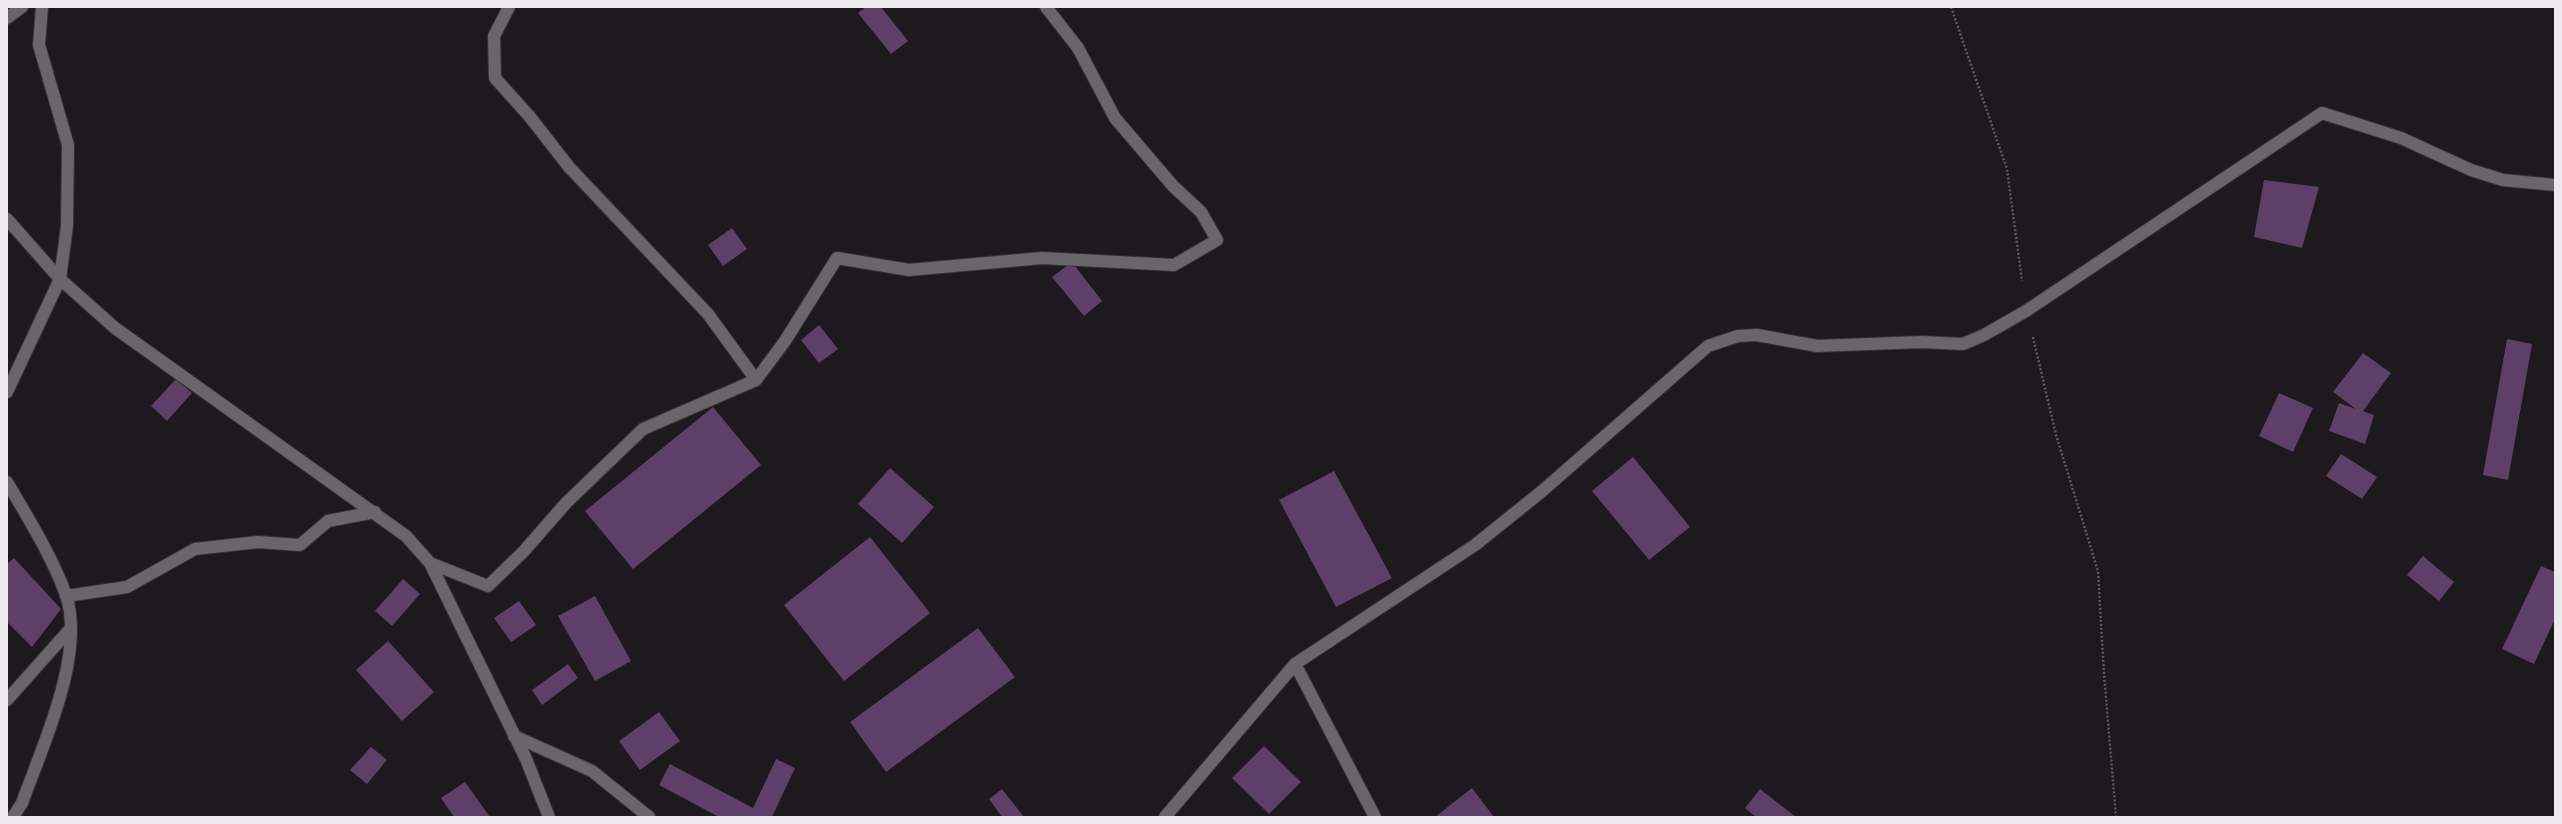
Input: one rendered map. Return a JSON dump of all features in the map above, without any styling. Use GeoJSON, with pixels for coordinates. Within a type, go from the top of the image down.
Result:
{"type":"FeatureCollection","features":[{"type":"Feature","properties":{"kind":"street"},"geometry":{"type":"LineString","coordinates":[[7,18],[22,7]]}},
{"type":"Feature","properties":{"kind":"street"},"geometry":{"type":"LineString","coordinates":[[7,392],[60,279],[67,226],[68,146],[39,45],[42,7]]}},
{"type":"Feature","properties":{"kind":"street"},"geometry":{"type":"LineString","coordinates":[[509,7],[494,36],[495,78],[530,117],[569,167],[708,314],[756,380]]}},
{"type":"Feature","properties":{"kind":"street"},"geometry":{"type":"LineString","coordinates":[[430,563],[488,586],[524,551],[566,503],[643,429],[756,380],[784,341],[837,258],[909,270],[1042,258],[1174,265],[1217,240],[1201,212],[1173,186],[1115,118],[1078,48],[1046,7]]}},
{"type":"Feature","properties":{"kind":"street"},"geometry":{"type":"LineString","coordinates":[[1165,817],[1295,664],[1475,545],[1541,492],[1708,346],[1738,336],[1757,335],[1817,346],[1922,342],[1963,344],[1984,335],[2026,311],[2322,113],[2401,138],[2472,170],[2503,180],[2555,185]]}},
{"type":"Feature","properties":{"kind":"street"},"geometry":{"type":"LineString","coordinates":[[7,219],[60,279],[115,328],[375,512],[406,536],[430,563],[514,736],[549,817]]}},
{"type":"Feature","properties":{"kind":"street"},"geometry":{"type":"LineString","coordinates":[[7,482],[31,523],[66,596],[71,628],[62,694],[22,803],[13,817]]}},
{"type":"Feature","properties":{"kind":"street"},"geometry":{"type":"LineString","coordinates":[[66,596],[128,586],[195,549],[258,542],[300,545],[328,521],[375,512]]}},
{"type":"Feature","properties":{"kind":"street"},"geometry":{"type":"LineString","coordinates":[[7,700],[71,628]]}},
{"type":"Feature","properties":{"kind":"street"},"geometry":{"type":"LineString","coordinates":[[1295,664],[1375,817]]}},
{"type":"Feature","properties":{"kind":"street"},"geometry":{"type":"LineString","coordinates":[[514,736],[592,771],[649,817]]}},
{"type":"Feature","properties":{"kind":"path"},"geometry":{"type":"LineString","coordinates":[[1951,7],[2007,169],[2026,311],[2056,435],[2098,571],[2104,674],[2116,817]]}},
{"type":"Feature","properties":{"kind":"building"},"geometry":{"type":"Polygon","coordinates":[[[866,7],[881,7],[908,41],[891,54],[858,13],[866,7]]]}},
{"type":"Feature","properties":{"kind":"building"},"geometry":{"type":"Polygon","coordinates":[[[2264,180],[2319,187],[2302,248],[2254,237],[2264,180]]]}},
{"type":"Feature","properties":{"kind":"building"},"geometry":{"type":"Polygon","coordinates":[[[732,228],[747,249],[723,266],[708,245],[732,228]]]}},
{"type":"Feature","properties":{"kind":"building"},"geometry":{"type":"Polygon","coordinates":[[[1072,262],[1102,301],[1084,316],[1052,277],[1072,262]]]}},
{"type":"Feature","properties":{"kind":"building"},"geometry":{"type":"Polygon","coordinates":[[[819,325],[838,349],[819,363],[801,340],[819,325]]]}},
{"type":"Feature","properties":{"kind":"building"},"geometry":{"type":"Polygon","coordinates":[[[2507,339],[2532,344],[2508,480],[2483,475],[2507,339]]]}},
{"type":"Feature","properties":{"kind":"building"},"geometry":{"type":"Polygon","coordinates":[[[2363,353],[2391,373],[2363,411],[2374,415],[2365,444],[2329,431],[2339,403],[2356,409],[2333,392],[2363,353]]]}},
{"type":"Feature","properties":{"kind":"building"},"geometry":{"type":"Polygon","coordinates":[[[176,379],[192,393],[167,421],[151,406],[176,379]]]}},
{"type":"Feature","properties":{"kind":"building"},"geometry":{"type":"Polygon","coordinates":[[[2279,393],[2313,408],[2293,452],[2259,436],[2279,393]]]}},
{"type":"Feature","properties":{"kind":"building"},"geometry":{"type":"Polygon","coordinates":[[[713,407],[761,465],[633,569],[585,511],[713,407]]]}},
{"type":"Feature","properties":{"kind":"building"},"geometry":{"type":"Polygon","coordinates":[[[2341,454],[2377,477],[2362,499],[2326,476],[2341,454]]]}},
{"type":"Feature","properties":{"kind":"building"},"geometry":{"type":"Polygon","coordinates":[[[1633,457],[1690,527],[1649,560],[1592,491],[1633,457]]]}},
{"type":"Feature","properties":{"kind":"building"},"geometry":{"type":"Polygon","coordinates":[[[890,468],[934,507],[902,543],[858,504],[890,468]]]}},
{"type":"Feature","properties":{"kind":"building"},"geometry":{"type":"Polygon","coordinates":[[[1334,471],[1392,578],[1336,607],[1279,500],[1334,471]]]}},
{"type":"Feature","properties":{"kind":"building"},"geometry":{"type":"Polygon","coordinates":[[[870,537],[930,613],[844,681],[784,605],[870,537]]]}},
{"type":"Feature","properties":{"kind":"building"},"geometry":{"type":"Polygon","coordinates":[[[2423,556],[2454,582],[2439,601],[2407,575],[2423,556]]]}},
{"type":"Feature","properties":{"kind":"building"},"geometry":{"type":"Polygon","coordinates":[[[14,558],[61,609],[32,647],[7,622],[7,564],[14,558]]]}},
{"type":"Feature","properties":{"kind":"building"},"geometry":{"type":"Polygon","coordinates":[[[2541,566],[2555,572],[2555,619],[2534,664],[2502,649],[2541,566]]]}},
{"type":"Feature","properties":{"kind":"building"},"geometry":{"type":"Polygon","coordinates":[[[403,579],[420,594],[392,626],[375,611],[403,579]]]}},
{"type":"Feature","properties":{"kind":"building"},"geometry":{"type":"Polygon","coordinates":[[[595,596],[631,661],[595,681],[558,616],[595,596]]]}},
{"type":"Feature","properties":{"kind":"building"},"geometry":{"type":"Polygon","coordinates":[[[519,601],[536,625],[511,642],[494,618],[519,601]]]}},
{"type":"Feature","properties":{"kind":"building"},"geometry":{"type":"Polygon","coordinates":[[[978,628],[1015,677],[886,772],[850,722],[978,628]]]}},
{"type":"Feature","properties":{"kind":"building"},"geometry":{"type":"Polygon","coordinates":[[[388,641],[434,692],[402,721],[356,670],[388,641]]]}},
{"type":"Feature","properties":{"kind":"building"},"geometry":{"type":"Polygon","coordinates":[[[568,664],[578,678],[542,705],[532,690],[568,664]]]}},
{"type":"Feature","properties":{"kind":"building"},"geometry":{"type":"Polygon","coordinates":[[[659,712],[680,741],[640,770],[619,741],[659,712]]]}},
{"type":"Feature","properties":{"kind":"building"},"geometry":{"type":"Polygon","coordinates":[[[1264,746],[1301,782],[1269,814],[1232,778],[1264,746]]]}},
{"type":"Feature","properties":{"kind":"building"},"geometry":{"type":"Polygon","coordinates":[[[371,747],[387,760],[367,784],[350,770],[371,747]]]}},
{"type":"Feature","properties":{"kind":"building"},"geometry":{"type":"Polygon","coordinates":[[[776,759],[795,768],[772,817],[719,817],[659,785],[670,764],[753,808],[776,759]]]}},
{"type":"Feature","properties":{"kind":"building"},"geometry":{"type":"Polygon","coordinates":[[[465,782],[490,817],[454,817],[441,798],[465,782]]]}},
{"type":"Feature","properties":{"kind":"building"},"geometry":{"type":"Polygon","coordinates":[[[1472,788],[1494,817],[1435,817],[1472,788]]]}},
{"type":"Feature","properties":{"kind":"building"},"geometry":{"type":"Polygon","coordinates":[[[1002,789],[1024,817],[1002,817],[989,799],[1002,789]]]}},
{"type":"Feature","properties":{"kind":"building"},"geometry":{"type":"Polygon","coordinates":[[[1760,789],[1796,817],[1756,817],[1745,808],[1760,789]]]}}]}
